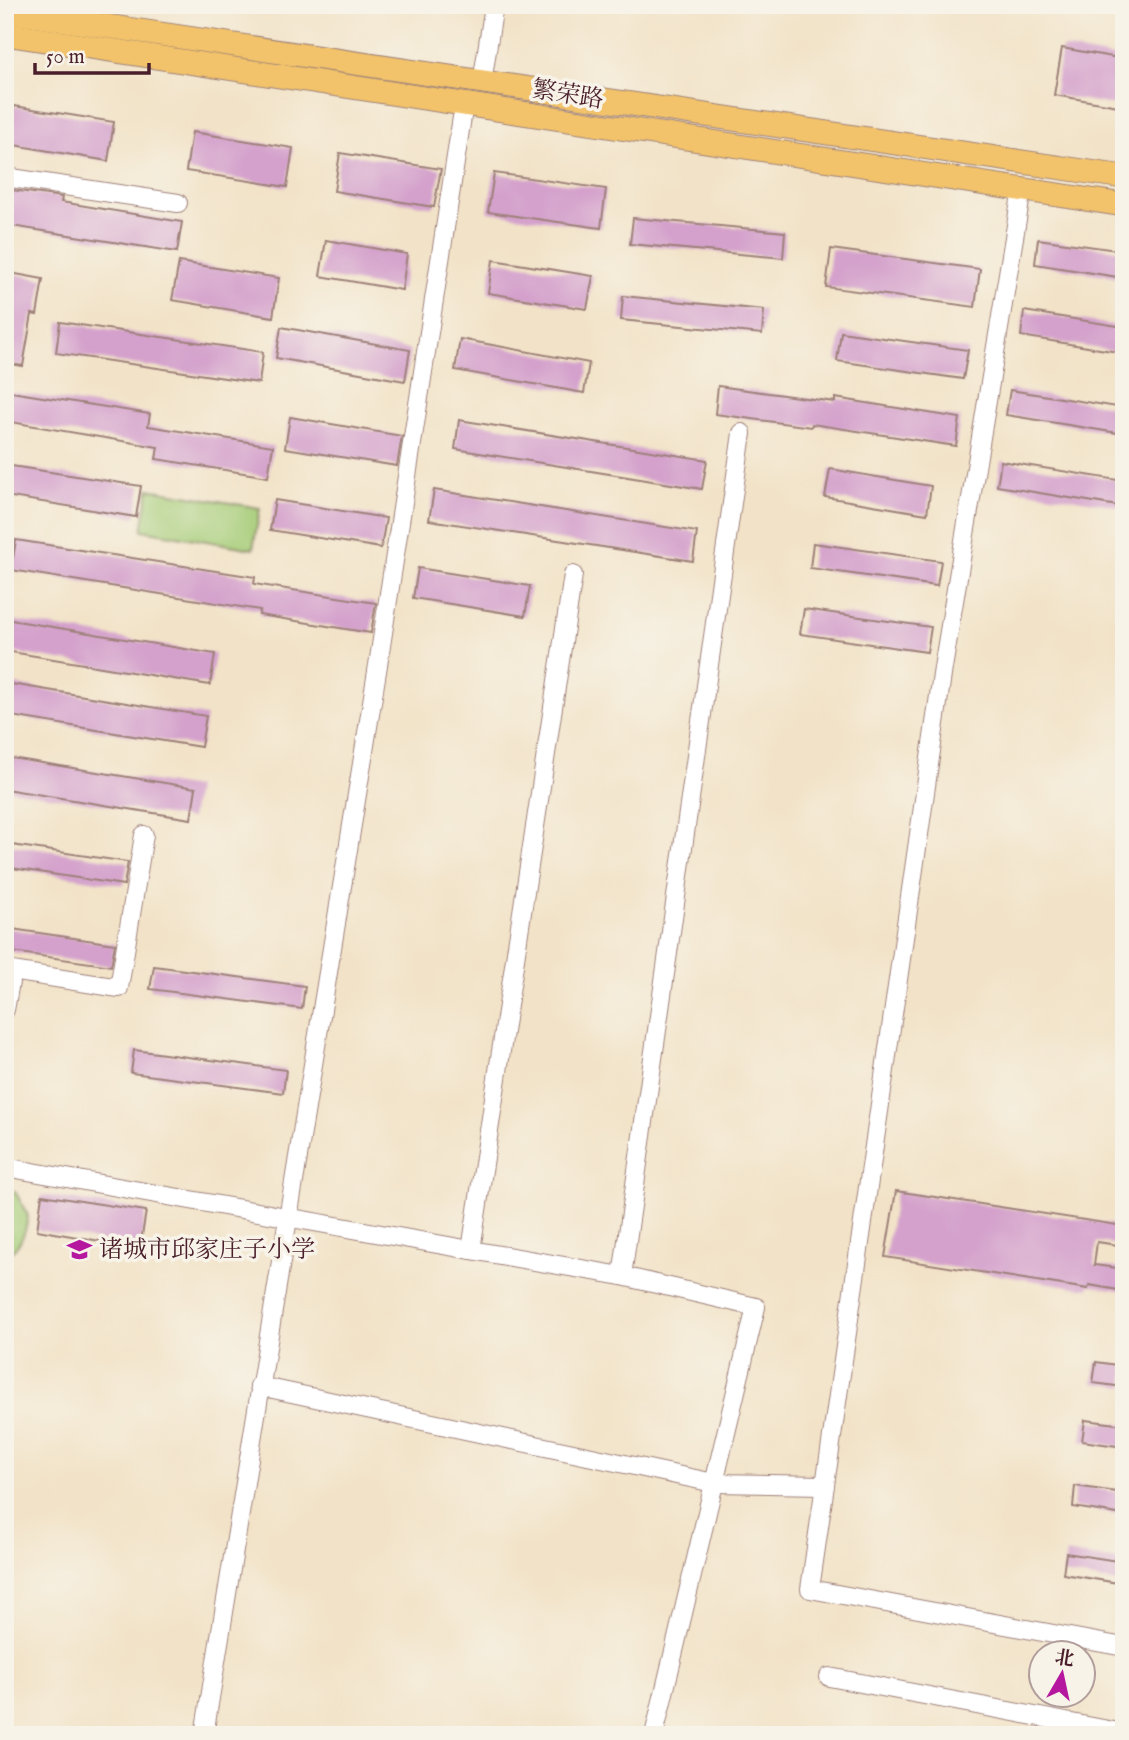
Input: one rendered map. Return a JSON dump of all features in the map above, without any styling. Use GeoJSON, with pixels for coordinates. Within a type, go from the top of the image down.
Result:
{"type":"FeatureCollection","features":[{"type":"Feature","properties":{"kind":"main road","name":"繁荣路"},"geometry":{"type":"LineString","coordinates":[[5,10],[1124,177]]}},
{"type":"Feature","properties":{"kind":"main road","name":"繁荣路"},"geometry":{"type":"LineString","coordinates":[[5,34],[1124,205]]}},
{"type":"Feature","properties":{"kind":"street"},"geometry":{"type":"LineString","coordinates":[[482,83],[494,5]]}},
{"type":"Feature","properties":{"kind":"street"},"geometry":{"type":"LineString","coordinates":[[204,1735],[379,659],[464,104]]}},
{"type":"Feature","properties":{"kind":"street"},"geometry":{"type":"LineString","coordinates":[[5,177],[178,203]]}},
{"type":"Feature","properties":{"kind":"street"},"geometry":{"type":"LineString","coordinates":[[1022,189],[943,668],[810,1589],[1124,1647]]}},
{"type":"Feature","properties":{"kind":"street"},"geometry":{"type":"LineString","coordinates":[[622,1276],[742,433]]}},
{"type":"Feature","properties":{"kind":"street"},"geometry":{"type":"LineString","coordinates":[[471,1250],[573,575]]}},
{"type":"Feature","properties":{"kind":"street"},"geometry":{"type":"LineString","coordinates":[[5,1010],[12,971],[119,988],[144,835]]}},
{"type":"Feature","properties":{"kind":"street"},"geometry":{"type":"LineString","coordinates":[[5,1167],[622,1276],[756,1307],[654,1735]]}},
{"type":"Feature","properties":{"kind":"street"},"geometry":{"type":"LineString","coordinates":[[259,1387],[714,1483],[825,1485]]}},
{"type":"Feature","properties":{"kind":"street"},"geometry":{"type":"LineString","coordinates":[[829,1677],[1124,1733]]}},
{"type":"Feature","properties":{"kind":"green space"},"geometry":{"type":"Polygon","coordinates":[[[149,489],[260,508],[253,549],[142,530],[149,489]]]}},
{"type":"Feature","properties":{"kind":"green space"},"geometry":{"type":"Polygon","coordinates":[[[5,1186],[16,1193],[28,1216],[22,1239],[15,1249],[5,1256],[5,1186]]]}},
{"type":"Feature","properties":{"kind":"building"},"geometry":{"type":"Polygon","coordinates":[[[1062,48],[1124,59],[1124,107],[1054,95],[1062,48]]]}},
{"type":"Feature","properties":{"kind":"building"},"geometry":{"type":"Polygon","coordinates":[[[14,106],[114,122],[108,161],[8,144],[14,106]]]}},
{"type":"Feature","properties":{"kind":"building"},"geometry":{"type":"Polygon","coordinates":[[[192,132],[293,148],[287,187],[186,171],[192,132]]]}},
{"type":"Feature","properties":{"kind":"building"},"geometry":{"type":"Polygon","coordinates":[[[340,153],[441,169],[434,207],[334,191],[340,153]]]}},
{"type":"Feature","properties":{"kind":"building"},"geometry":{"type":"Polygon","coordinates":[[[494,173],[606,189],[601,228],[488,212],[494,173]]]}},
{"type":"Feature","properties":{"kind":"building"},"geometry":{"type":"Polygon","coordinates":[[[5,189],[62,197],[61,202],[182,222],[177,252],[5,225],[5,189]]]}},
{"type":"Feature","properties":{"kind":"building"},"geometry":{"type":"Polygon","coordinates":[[[633,218],[785,232],[783,258],[630,244],[633,218]]]}},
{"type":"Feature","properties":{"kind":"building"},"geometry":{"type":"Polygon","coordinates":[[[1038,239],[1124,251],[1124,278],[1035,264],[1038,239]]]}},
{"type":"Feature","properties":{"kind":"building"},"geometry":{"type":"Polygon","coordinates":[[[326,240],[407,254],[402,290],[320,276],[326,240]]]}},
{"type":"Feature","properties":{"kind":"building"},"geometry":{"type":"Polygon","coordinates":[[[831,249],[980,269],[975,307],[826,287],[831,249]]]}},
{"type":"Feature","properties":{"kind":"building"},"geometry":{"type":"Polygon","coordinates":[[[493,260],[593,276],[587,309],[488,293],[493,260]]]}},
{"type":"Feature","properties":{"kind":"building"},"geometry":{"type":"Polygon","coordinates":[[[179,262],[279,278],[273,317],[172,300],[179,262]]]}},
{"type":"Feature","properties":{"kind":"building"},"geometry":{"type":"Polygon","coordinates":[[[5,272],[43,279],[37,315],[32,314],[23,366],[5,363],[5,272]]]}},
{"type":"Feature","properties":{"kind":"building"},"geometry":{"type":"Polygon","coordinates":[[[623,296],[764,310],[762,334],[621,320],[623,296]]]}},
{"type":"Feature","properties":{"kind":"building"},"geometry":{"type":"Polygon","coordinates":[[[1024,311],[1124,327],[1124,353],[1021,336],[1024,311]]]}},
{"type":"Feature","properties":{"kind":"building"},"geometry":{"type":"Polygon","coordinates":[[[60,322],[263,352],[259,383],[56,353],[60,322]]]}},
{"type":"Feature","properties":{"kind":"building"},"geometry":{"type":"Polygon","coordinates":[[[281,327],[410,350],[405,381],[276,358],[281,327]]]}},
{"type":"Feature","properties":{"kind":"building"},"geometry":{"type":"Polygon","coordinates":[[[841,332],[968,350],[963,379],[837,361],[841,332]]]}},
{"type":"Feature","properties":{"kind":"building"},"geometry":{"type":"Polygon","coordinates":[[[460,339],[589,363],[584,393],[455,370],[460,339]]]}},
{"type":"Feature","properties":{"kind":"building"},"geometry":{"type":"Polygon","coordinates":[[[718,386],[835,402],[835,398],[960,418],[956,446],[812,424],[811,427],[715,414],[718,386]]]}},
{"type":"Feature","properties":{"kind":"building"},"geometry":{"type":"Polygon","coordinates":[[[1010,390],[1124,408],[1124,434],[1006,415],[1010,390]]]}},
{"type":"Feature","properties":{"kind":"building"},"geometry":{"type":"Polygon","coordinates":[[[5,391],[150,414],[148,426],[273,446],[268,477],[156,459],[158,447],[5,421],[5,391]]]}},
{"type":"Feature","properties":{"kind":"building"},"geometry":{"type":"Polygon","coordinates":[[[290,417],[402,436],[397,466],[285,448],[290,417]]]}},
{"type":"Feature","properties":{"kind":"building"},"geometry":{"type":"Polygon","coordinates":[[[459,420],[707,460],[702,489],[455,449],[459,420]]]}},
{"type":"Feature","properties":{"kind":"building"},"geometry":{"type":"Polygon","coordinates":[[[1001,461],[1124,481],[1124,507],[997,486],[1001,461]]]}},
{"type":"Feature","properties":{"kind":"building"},"geometry":{"type":"Polygon","coordinates":[[[5,465],[141,486],[136,517],[5,496],[5,465]]]}},
{"type":"Feature","properties":{"kind":"building"},"geometry":{"type":"Polygon","coordinates":[[[830,469],[931,486],[927,514],[825,497],[830,469]]]}},
{"type":"Feature","properties":{"kind":"building"},"geometry":{"type":"Polygon","coordinates":[[[434,490],[697,532],[693,561],[429,520],[434,490]]]}},
{"type":"Feature","properties":{"kind":"building"},"geometry":{"type":"Polygon","coordinates":[[[275,500],[386,518],[381,548],[270,530],[275,500]]]}},
{"type":"Feature","properties":{"kind":"building"},"geometry":{"type":"Polygon","coordinates":[[[16,540],[255,577],[254,584],[376,603],[371,633],[259,615],[260,610],[11,570],[16,540]]]}},
{"type":"Feature","properties":{"kind":"building"},"geometry":{"type":"Polygon","coordinates":[[[813,543],[941,561],[937,586],[810,568],[813,543]]]}},
{"type":"Feature","properties":{"kind":"building"},"geometry":{"type":"Polygon","coordinates":[[[418,568],[530,586],[525,616],[413,598],[418,568]]]}},
{"type":"Feature","properties":{"kind":"building"},"geometry":{"type":"Polygon","coordinates":[[[804,609],[931,627],[927,652],[800,634],[804,609]]]}},
{"type":"Feature","properties":{"kind":"building"},"geometry":{"type":"Polygon","coordinates":[[[5,619],[215,654],[210,685],[5,651],[5,619]]]}},
{"type":"Feature","properties":{"kind":"building"},"geometry":{"type":"Polygon","coordinates":[[[5,683],[206,716],[201,747],[5,715],[5,683]]]}},
{"type":"Feature","properties":{"kind":"building"},"geometry":{"type":"Polygon","coordinates":[[[5,757],[196,788],[191,819],[5,789],[5,757]]]}},
{"type":"Feature","properties":{"kind":"building"},"geometry":{"type":"Polygon","coordinates":[[[5,844],[128,862],[124,885],[5,867],[5,844]]]}},
{"type":"Feature","properties":{"kind":"building"},"geometry":{"type":"Polygon","coordinates":[[[5,928],[115,944],[111,966],[5,951],[5,928]]]}},
{"type":"Feature","properties":{"kind":"building"},"geometry":{"type":"Polygon","coordinates":[[[154,966],[305,986],[302,1009],[150,989],[154,966]]]}},
{"type":"Feature","properties":{"kind":"building"},"geometry":{"type":"Polygon","coordinates":[[[134,1050],[286,1070],[283,1093],[131,1073],[134,1050]]]}},
{"type":"Feature","properties":{"kind":"building"},"geometry":{"type":"Polygon","coordinates":[[[896,1191],[1124,1226],[1124,1246],[1097,1242],[1094,1265],[1124,1269],[1124,1291],[1089,1285],[1088,1289],[885,1257],[896,1191]]]}},
{"type":"Feature","properties":{"kind":"building"},"geometry":{"type":"Polygon","coordinates":[[[42,1195],[146,1211],[140,1248],[37,1230],[42,1195]]]}},
{"type":"Feature","properties":{"kind":"building"},"geometry":{"type":"Polygon","coordinates":[[[1096,1362],[1124,1366],[1124,1387],[1093,1383],[1096,1362]]]}},
{"type":"Feature","properties":{"kind":"building"},"geometry":{"type":"Polygon","coordinates":[[[1085,1420],[1124,1425],[1124,1447],[1082,1441],[1085,1420]]]}},
{"type":"Feature","properties":{"kind":"building"},"geometry":{"type":"Polygon","coordinates":[[[1075,1486],[1124,1493],[1124,1515],[1073,1507],[1075,1486]]]}},
{"type":"Feature","properties":{"kind":"building"},"geometry":{"type":"Polygon","coordinates":[[[1066,1553],[1124,1562],[1124,1584],[1063,1574],[1066,1553]]]}},
{"type":"Feature","properties":{"kind":"place","name":"诸城市邱家庄子小学"},"geometry":{"type":"Point","coordinates":[79,1249]}}]}
